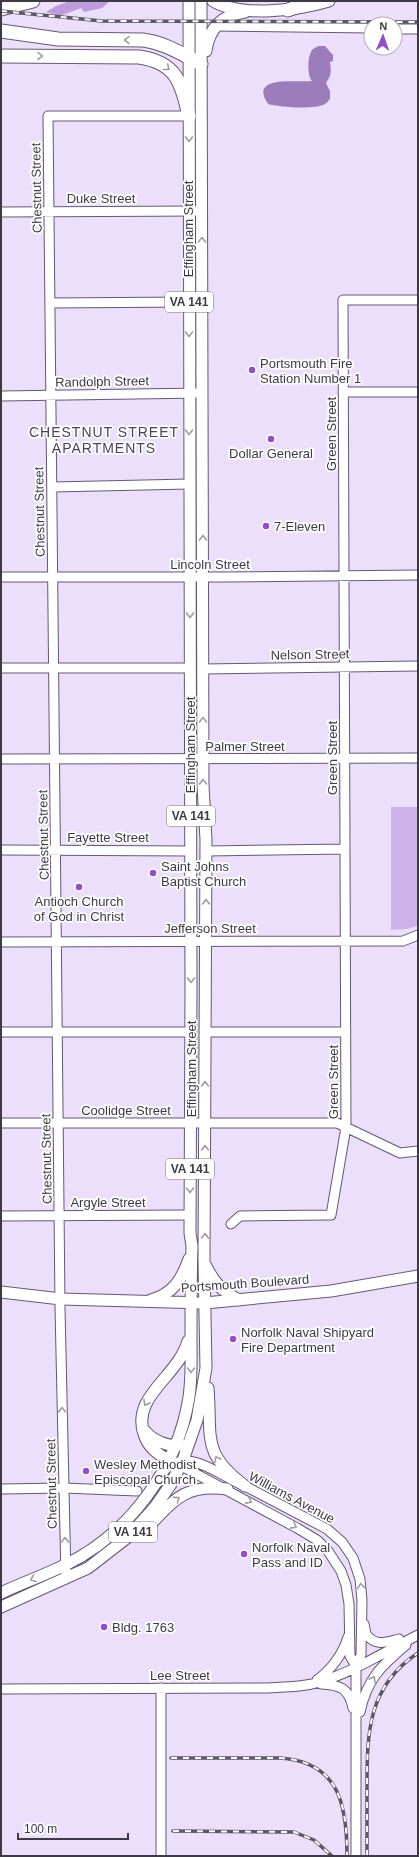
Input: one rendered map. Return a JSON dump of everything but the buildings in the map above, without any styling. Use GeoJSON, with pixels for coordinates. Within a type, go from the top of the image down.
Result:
{"type":"FeatureCollection","features":[{"type":"Feature","properties":{"kind":"highway"},"geometry":{"type":"LineString","coordinates":[[1,2],[6,1]]}},
{"type":"Feature","properties":{"kind":"highway"},"geometry":{"type":"LineString","coordinates":[[1,9],[33,1]]}},
{"type":"Feature","properties":{"kind":"highway"},"geometry":{"type":"LineString","coordinates":[[288,10],[313,1]]}},
{"type":"Feature","properties":{"kind":"highway"},"geometry":{"type":"LineString","coordinates":[[1,31],[58,39],[143,40],[167,45],[195,61]]}},
{"type":"Feature","properties":{"kind":"highway"},"geometry":{"type":"LineString","coordinates":[[1,56],[139,57],[153,60],[167,67],[177,78],[183,90],[189,116]]}},
{"type":"Feature","properties":{"kind":"main road","name":"Effingham Street"},"geometry":{"type":"LineString","coordinates":[[66,1579],[88,1568],[103,1558],[128,1537],[146,1518],[171,1484],[177,1462],[191,1439],[200,1407],[206,1368],[204,1261],[206,851],[203,759],[201,81],[195,61],[189,1]]}},
{"type":"Feature","properties":{"kind":"main road","name":"Effingham Street"},"geometry":{"type":"LineString","coordinates":[[177,1462],[175,1446],[189,1398],[191,1376],[189,116],[201,1]]}},
{"type":"Feature","properties":{"kind":"main road"},"geometry":{"type":"LineString","coordinates":[[213,1],[226,7],[255,10],[288,10],[329,1]]}},
{"type":"Feature","properties":{"kind":"main road"},"geometry":{"type":"LineString","coordinates":[[201,81],[208,38],[214,26],[224,18],[235,13],[255,10]]}},
{"type":"Feature","properties":{"kind":"main road"},"geometry":{"type":"LineString","coordinates":[[138,1302],[160,1297],[176,1286],[184,1272],[192,1250]]}},
{"type":"Feature","properties":{"kind":"main road"},"geometry":{"type":"LineString","coordinates":[[204,1261],[212,1278],[219,1288],[240,1300]]}},
{"type":"Feature","properties":{"kind":"main road","name":"Portsmouth Boulevard"},"geometry":{"type":"LineString","coordinates":[[1,1292],[61,1299],[205,1303],[331,1291],[418,1276]]}},
{"type":"Feature","properties":{"kind":"main road"},"geometry":{"type":"LineString","coordinates":[[177,1462],[151,1448],[142,1427],[141,1418],[144,1406],[182,1357],[188,1343],[191,1322]]}},
{"type":"Feature","properties":{"kind":"main road"},"geometry":{"type":"LineString","coordinates":[[206,1368],[210,1436],[213,1452],[226,1471],[246,1486]]}},
{"type":"Feature","properties":{"kind":"main road"},"geometry":{"type":"LineString","coordinates":[[142,1427],[153,1439],[175,1446],[183,1444],[191,1439]]}},
{"type":"Feature","properties":{"kind":"main road","name":"Effingham Street"},"geometry":{"type":"LineString","coordinates":[[66,1565],[92,1549],[117,1530],[140,1506],[159,1477],[177,1462]]}},
{"type":"Feature","properties":{"kind":"main road"},"geometry":{"type":"LineString","coordinates":[[103,1558],[144,1531],[172,1502],[184,1494],[205,1487],[227,1489]]}},
{"type":"Feature","properties":{"kind":"main road","name":"VA 141"},"geometry":{"type":"LineString","coordinates":[[1,1592],[66,1565]]}},
{"type":"Feature","properties":{"kind":"main road","name":"VA 141"},"geometry":{"type":"LineString","coordinates":[[1,1607],[66,1579]]}},
{"type":"Feature","properties":{"kind":"street"},"geometry":{"type":"LineString","coordinates":[[214,26],[363,28]]}},
{"type":"Feature","properties":{"kind":"street"},"geometry":{"type":"LineString","coordinates":[[403,29],[418,29]]}},
{"type":"Feature","properties":{"kind":"street","name":"Chestnut Street"},"geometry":{"type":"LineString","coordinates":[[66,1579],[61,1299],[48,116],[189,116]]}},
{"type":"Feature","properties":{"kind":"street","name":"Duke Street"},"geometry":{"type":"LineString","coordinates":[[1,212],[202,211]]}},
{"type":"Feature","properties":{"kind":"street","name":"Green Street"},"geometry":{"type":"LineString","coordinates":[[231,1224],[240,1216],[331,1215],[346,1127],[343,300],[418,300]]}},
{"type":"Feature","properties":{"kind":"street"},"geometry":{"type":"LineString","coordinates":[[50,303],[189,302]]}},
{"type":"Feature","properties":{"kind":"street"},"geometry":{"type":"LineString","coordinates":[[344,392],[418,392]]}},
{"type":"Feature","properties":{"kind":"street","name":"Randolph Street"},"geometry":{"type":"LineString","coordinates":[[1,396],[202,393]]}},
{"type":"Feature","properties":{"kind":"street"},"geometry":{"type":"LineString","coordinates":[[52,487],[190,484]]}},
{"type":"Feature","properties":{"kind":"street","name":"Lincoln Street"},"geometry":{"type":"LineString","coordinates":[[1,576],[203,577],[418,575]]}},
{"type":"Feature","properties":{"kind":"street","name":"Nelson Street"},"geometry":{"type":"LineString","coordinates":[[203,669],[418,666]]}},
{"type":"Feature","properties":{"kind":"street"},"geometry":{"type":"LineString","coordinates":[[1,668],[190,668]]}},
{"type":"Feature","properties":{"kind":"street","name":"Palmer Street"},"geometry":{"type":"LineString","coordinates":[[1,759],[418,758]]}},
{"type":"Feature","properties":{"kind":"street"},"geometry":{"type":"LineString","coordinates":[[206,851],[345,848]]}},
{"type":"Feature","properties":{"kind":"street","name":"Fayette Street"},"geometry":{"type":"LineString","coordinates":[[1,850],[190,851]]}},
{"type":"Feature","properties":{"kind":"street","name":"Jefferson Street"},"geometry":{"type":"LineString","coordinates":[[1,942],[403,941],[418,935]]}},
{"type":"Feature","properties":{"kind":"street"},"geometry":{"type":"LineString","coordinates":[[1,1032],[190,1032]]}},
{"type":"Feature","properties":{"kind":"street"},"geometry":{"type":"LineString","coordinates":[[205,1032],[346,1032]]}},
{"type":"Feature","properties":{"kind":"street","name":"Coolidge Street"},"geometry":{"type":"LineString","coordinates":[[1,1123],[337,1123],[400,1153],[418,1151]]}},
{"type":"Feature","properties":{"kind":"street","name":"Argyle Street"},"geometry":{"type":"LineString","coordinates":[[1,1216],[190,1215]]}},
{"type":"Feature","properties":{"kind":"street","name":"Williams Avenue"},"geometry":{"type":"LineString","coordinates":[[177,1462],[195,1461],[327,1529],[342,1542],[353,1558],[358,1570],[362,1588],[361,1656],[356,1666],[356,1856]]}},
{"type":"Feature","properties":{"kind":"street","name":"Williams Avenue"},"geometry":{"type":"LineString","coordinates":[[177,1462],[307,1533],[328,1551],[341,1571],[346,1586],[349,1604],[350,1656],[356,1666]]}},
{"type":"Feature","properties":{"kind":"street"},"geometry":{"type":"LineString","coordinates":[[1,1489],[64,1488],[137,1491]]}},
{"type":"Feature","properties":{"kind":"street"},"geometry":{"type":"LineString","coordinates":[[362,1615],[366,1634],[376,1642],[389,1643],[418,1635]]}},
{"type":"Feature","properties":{"kind":"street"},"geometry":{"type":"LineString","coordinates":[[312,1684],[324,1676],[334,1663],[344,1646],[349,1632]]}},
{"type":"Feature","properties":{"kind":"street"},"geometry":{"type":"LineString","coordinates":[[357,1729],[365,1694],[375,1674],[384,1663],[418,1635]]}},
{"type":"Feature","properties":{"kind":"street","name":"Lee Street"},"geometry":{"type":"LineString","coordinates":[[1,1689],[269,1688],[312,1684],[325,1680],[356,1666],[418,1635]]}},
{"type":"Feature","properties":{"kind":"street"},"geometry":{"type":"LineString","coordinates":[[312,1684],[332,1684],[339,1686],[346,1692],[351,1698],[357,1729]]}},
{"type":"Feature","properties":{"kind":"street"},"geometry":{"type":"LineString","coordinates":[[161,1688],[161,1856]]}},
{"type":"Feature","properties":{"kind":"shaded area"},"geometry":{"type":"Polygon","coordinates":[[[70,1],[110,1],[102,8],[84,12],[81,8],[60,16],[46,12],[56,6],[70,1]]]}},
{"type":"Feature","properties":{"kind":"shaded area"},"geometry":{"type":"Polygon","coordinates":[[[319,46],[325,46],[333,55],[333,61],[330,62],[330,75],[326,83],[330,91],[330,99],[328,102],[314,107],[288,107],[268,104],[264,94],[264,88],[269,84],[287,81],[312,81],[309,75],[309,60],[313,49],[319,46]]]}},
{"type":"Feature","properties":{"kind":"shaded area"},"geometry":{"type":"Polygon","coordinates":[[[391,807],[418,807],[418,926],[406,929],[391,930],[391,807]]]}},
{"type":"Feature","properties":{"kind":"railway"},"geometry":{"type":"LineString","coordinates":[[1,11],[102,21],[418,22]]}},
{"type":"Feature","properties":{"kind":"railway"},"geometry":{"type":"LineString","coordinates":[[367,1856],[367,1766],[370,1729],[374,1712],[380,1695],[389,1680],[401,1666],[418,1653]]}},
{"type":"Feature","properties":{"kind":"railway"},"geometry":{"type":"LineString","coordinates":[[171,1758],[280,1758],[300,1761],[316,1768],[328,1778],[336,1790],[342,1804],[347,1838],[347,1856]]}},
{"type":"Feature","properties":{"kind":"railway"},"geometry":{"type":"LineString","coordinates":[[173,1831],[294,1832],[314,1840],[332,1856]]}},
{"type":"Feature","properties":{"kind":"place","name":"Portsmouth Fire Station Number 1"},"geometry":{"type":"Point","coordinates":[252,370]}},
{"type":"Feature","properties":{"kind":"place","name":"Dollar General"},"geometry":{"type":"Point","coordinates":[271,439]}},
{"type":"Feature","properties":{"kind":"place","name":"7-Eleven"},"geometry":{"type":"Point","coordinates":[266,526]}},
{"type":"Feature","properties":{"kind":"place","name":"Saint Johns Baptist Church"},"geometry":{"type":"Point","coordinates":[153,873]}},
{"type":"Feature","properties":{"kind":"place","name":"Antioch Church of God in Christ"},"geometry":{"type":"Point","coordinates":[79,887]}},
{"type":"Feature","properties":{"kind":"place","name":"Norfolk Naval Shipyard Fire Department"},"geometry":{"type":"Point","coordinates":[233,1339]}},
{"type":"Feature","properties":{"kind":"place","name":"Wesley Methodist Episcopal Church"},"geometry":{"type":"Point","coordinates":[86,1471]}},
{"type":"Feature","properties":{"kind":"place","name":"Norfolk Naval Pass and ID"},"geometry":{"type":"Point","coordinates":[244,1554]}},
{"type":"Feature","properties":{"kind":"place","name":"Bldg. 1763"},"geometry":{"type":"Point","coordinates":[104,1627]}},
{"type":"Feature","properties":{"kind":"district","name":"CHESTNUT STREET APARTMENTS"},"geometry":{"type":"Point","coordinates":[104,440]}}]}
